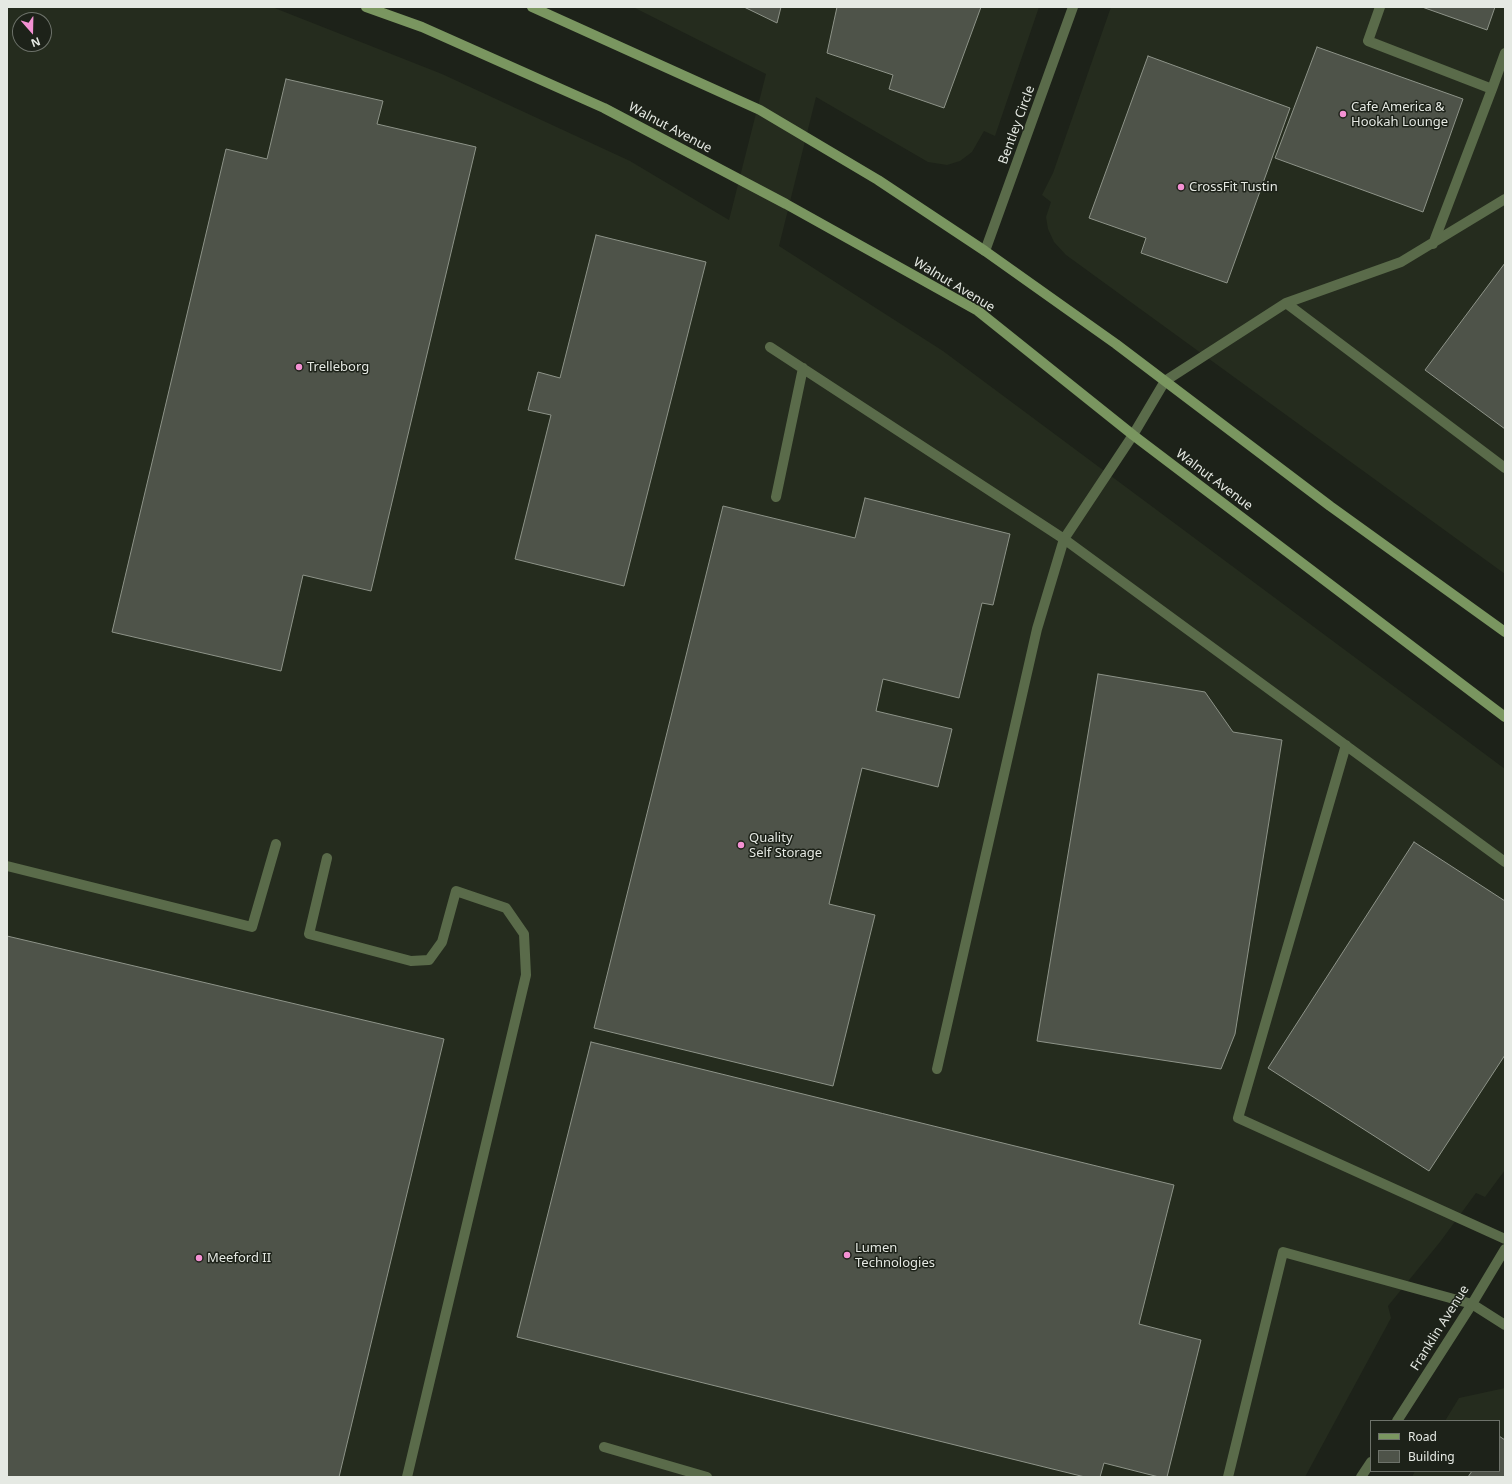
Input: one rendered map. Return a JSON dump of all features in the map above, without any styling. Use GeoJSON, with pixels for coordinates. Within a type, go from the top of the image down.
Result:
{"type":"FeatureCollection","features":[{"type":"Feature","properties":{"kind":"main road","name":"Walnut Avenue"},"geometry":{"type":"LineString","coordinates":[[366,7],[422,27],[604,108],[793,207],[978,311],[1133,435],[1505,717]]}},
{"type":"Feature","properties":{"kind":"main road"},"geometry":{"type":"LineString","coordinates":[[532,7],[760,110],[878,180],[985,251],[1116,344],[1336,511],[1505,632]]}},
{"type":"Feature","properties":{"kind":"street","name":"Bentley Circle"},"geometry":{"type":"LineString","coordinates":[[985,251],[1074,7]]}},
{"type":"Feature","properties":{"kind":"street"},"geometry":{"type":"LineString","coordinates":[[1380,7],[1368,41],[1492,89]]}},
{"type":"Feature","properties":{"kind":"street"},"geometry":{"type":"LineString","coordinates":[[1433,244],[1505,53]]}},
{"type":"Feature","properties":{"kind":"street"},"geometry":{"type":"LineString","coordinates":[[937,1069],[1037,629],[1064,540],[1133,435],[1165,380],[1286,303],[1401,262],[1505,199]]}},
{"type":"Feature","properties":{"kind":"street"},"geometry":{"type":"LineString","coordinates":[[1286,303],[1505,468]]}},
{"type":"Feature","properties":{"kind":"street"},"geometry":{"type":"LineString","coordinates":[[770,347],[1064,540],[1505,862]]}},
{"type":"Feature","properties":{"kind":"street"},"geometry":{"type":"LineString","coordinates":[[776,497],[803,368]]}},
{"type":"Feature","properties":{"kind":"street"},"geometry":{"type":"LineString","coordinates":[[1346,745],[1238,1118],[1505,1239]]}},
{"type":"Feature","properties":{"kind":"street"},"geometry":{"type":"LineString","coordinates":[[7,866],[252,927],[276,844]]}},
{"type":"Feature","properties":{"kind":"street"},"geometry":{"type":"LineString","coordinates":[[327,858],[309,934],[411,961],[429,960],[442,942],[456,891],[506,908],[524,934],[526,975],[407,1477]]}},
{"type":"Feature","properties":{"kind":"street","name":"Franklin Avenue"},"geometry":{"type":"LineString","coordinates":[[1398,1420],[1472,1304],[1505,1249]]}},
{"type":"Feature","properties":{"kind":"street"},"geometry":{"type":"LineString","coordinates":[[1228,1477],[1283,1252],[1472,1304],[1505,1325]]}},
{"type":"Feature","properties":{"kind":"street"},"geometry":{"type":"LineString","coordinates":[[604,1447],[707,1477]]}},
{"type":"Feature","properties":{"kind":"street"},"geometry":{"type":"LineString","coordinates":[[1361,1477],[1370,1464]]}},
{"type":"Feature","properties":{"kind":"shaded area"},"geometry":{"type":"Polygon","coordinates":[[[7,7],[272,7],[442,74],[630,161],[729,220],[766,74],[633,7],[1039,7],[995,136],[984,131],[972,152],[960,161],[947,165],[928,162],[816,97],[779,246],[943,351],[1505,769],[1505,1170],[1485,1197],[1476,1193],[1440,1242],[1388,1306],[1391,1318],[1305,1477],[7,1477],[7,7]]]}},
{"type":"Feature","properties":{"kind":"shaded area"},"geometry":{"type":"Polygon","coordinates":[[[1111,7],[1505,7],[1505,574],[1066,255],[1054,242],[1048,229],[1046,217],[1051,202],[1042,195],[1053,173],[1111,7]]]}},
{"type":"Feature","properties":{"kind":"shaded area"},"geometry":{"type":"Polygon","coordinates":[[[1505,1388],[1505,1477],[1412,1477],[1414,1472],[1500,1472],[1500,1420],[1446,1420],[1459,1398],[1505,1388]]]}},
{"type":"Feature","properties":{"kind":"building"},"geometry":{"type":"Polygon","coordinates":[[[744,7],[781,7],[777,23],[744,7]]]}},
{"type":"Feature","properties":{"kind":"building"},"geometry":{"type":"Polygon","coordinates":[[[837,7],[981,7],[944,108],[889,89],[893,75],[827,53],[837,7]]]}},
{"type":"Feature","properties":{"kind":"building"},"geometry":{"type":"Polygon","coordinates":[[[1422,7],[1495,7],[1487,30],[1422,7]]]}},
{"type":"Feature","properties":{"kind":"building"},"geometry":{"type":"Polygon","coordinates":[[[1317,47],[1463,99],[1423,212],[1275,158],[1317,47]]]}},
{"type":"Feature","properties":{"kind":"building","name":"CrossFit Tustin"},"geometry":{"type":"Polygon","coordinates":[[[1148,56],[1290,108],[1227,283],[1141,253],[1146,238],[1089,218],[1148,56]]]}},
{"type":"Feature","properties":{"kind":"building","name":"Trelleborg"},"geometry":{"type":"Polygon","coordinates":[[[286,79],[383,101],[377,124],[476,147],[371,591],[303,575],[281,671],[112,632],[226,149],[267,159],[286,79]]]}},
{"type":"Feature","properties":{"kind":"building"},"geometry":{"type":"Polygon","coordinates":[[[596,235],[706,262],[624,586],[515,559],[551,415],[528,410],[538,372],[560,378],[596,235]]]}},
{"type":"Feature","properties":{"kind":"building"},"geometry":{"type":"Polygon","coordinates":[[[1505,263],[1505,429],[1425,370],[1505,263]]]}},
{"type":"Feature","properties":{"kind":"building","name":"Quality Self Storage"},"geometry":{"type":"Polygon","coordinates":[[[865,498],[1010,534],[993,605],[982,603],[959,698],[883,679],[876,711],[952,729],[938,787],[862,768],[829,904],[875,915],[833,1086],[594,1028],[723,506],[855,538],[865,498]]]}},
{"type":"Feature","properties":{"kind":"building"},"geometry":{"type":"Polygon","coordinates":[[[1098,674],[1205,692],[1233,732],[1282,740],[1235,1034],[1221,1069],[1037,1041],[1098,674]]]}},
{"type":"Feature","properties":{"kind":"building"},"geometry":{"type":"Polygon","coordinates":[[[1414,842],[1505,901],[1505,1055],[1429,1171],[1268,1068],[1414,842]]]}},
{"type":"Feature","properties":{"kind":"building","name":"Meeford II"},"geometry":{"type":"Polygon","coordinates":[[[7,936],[444,1039],[339,1477],[7,1477],[7,936]]]}},
{"type":"Feature","properties":{"kind":"building","name":"Lumen Technologies"},"geometry":{"type":"Polygon","coordinates":[[[591,1042],[1174,1185],[1139,1324],[1201,1340],[1167,1477],[1159,1477],[1104,1463],[1100,1477],[1085,1477],[517,1337],[591,1042]]]}},
{"type":"Feature","properties":{"kind":"building"},"geometry":{"type":"Polygon","coordinates":[[[1500,1437],[1505,1440],[1505,1477],[1468,1477],[1471,1472],[1500,1472],[1500,1437]]]}},
{"type":"Feature","properties":{"kind":"place","name":"Cafe America & Hookah Lounge"},"geometry":{"type":"Point","coordinates":[1343,114]}},
{"type":"Feature","properties":{"kind":"place","name":"CrossFit Tustin"},"geometry":{"type":"Point","coordinates":[1181,187]}},
{"type":"Feature","properties":{"kind":"place","name":"Trelleborg"},"geometry":{"type":"Point","coordinates":[299,367]}},
{"type":"Feature","properties":{"kind":"place","name":"Quality Self Storage"},"geometry":{"type":"Point","coordinates":[741,845]}},
{"type":"Feature","properties":{"kind":"place","name":"Lumen Technologies"},"geometry":{"type":"Point","coordinates":[847,1255]}},
{"type":"Feature","properties":{"kind":"place","name":"Meeford II"},"geometry":{"type":"Point","coordinates":[199,1258]}}]}
